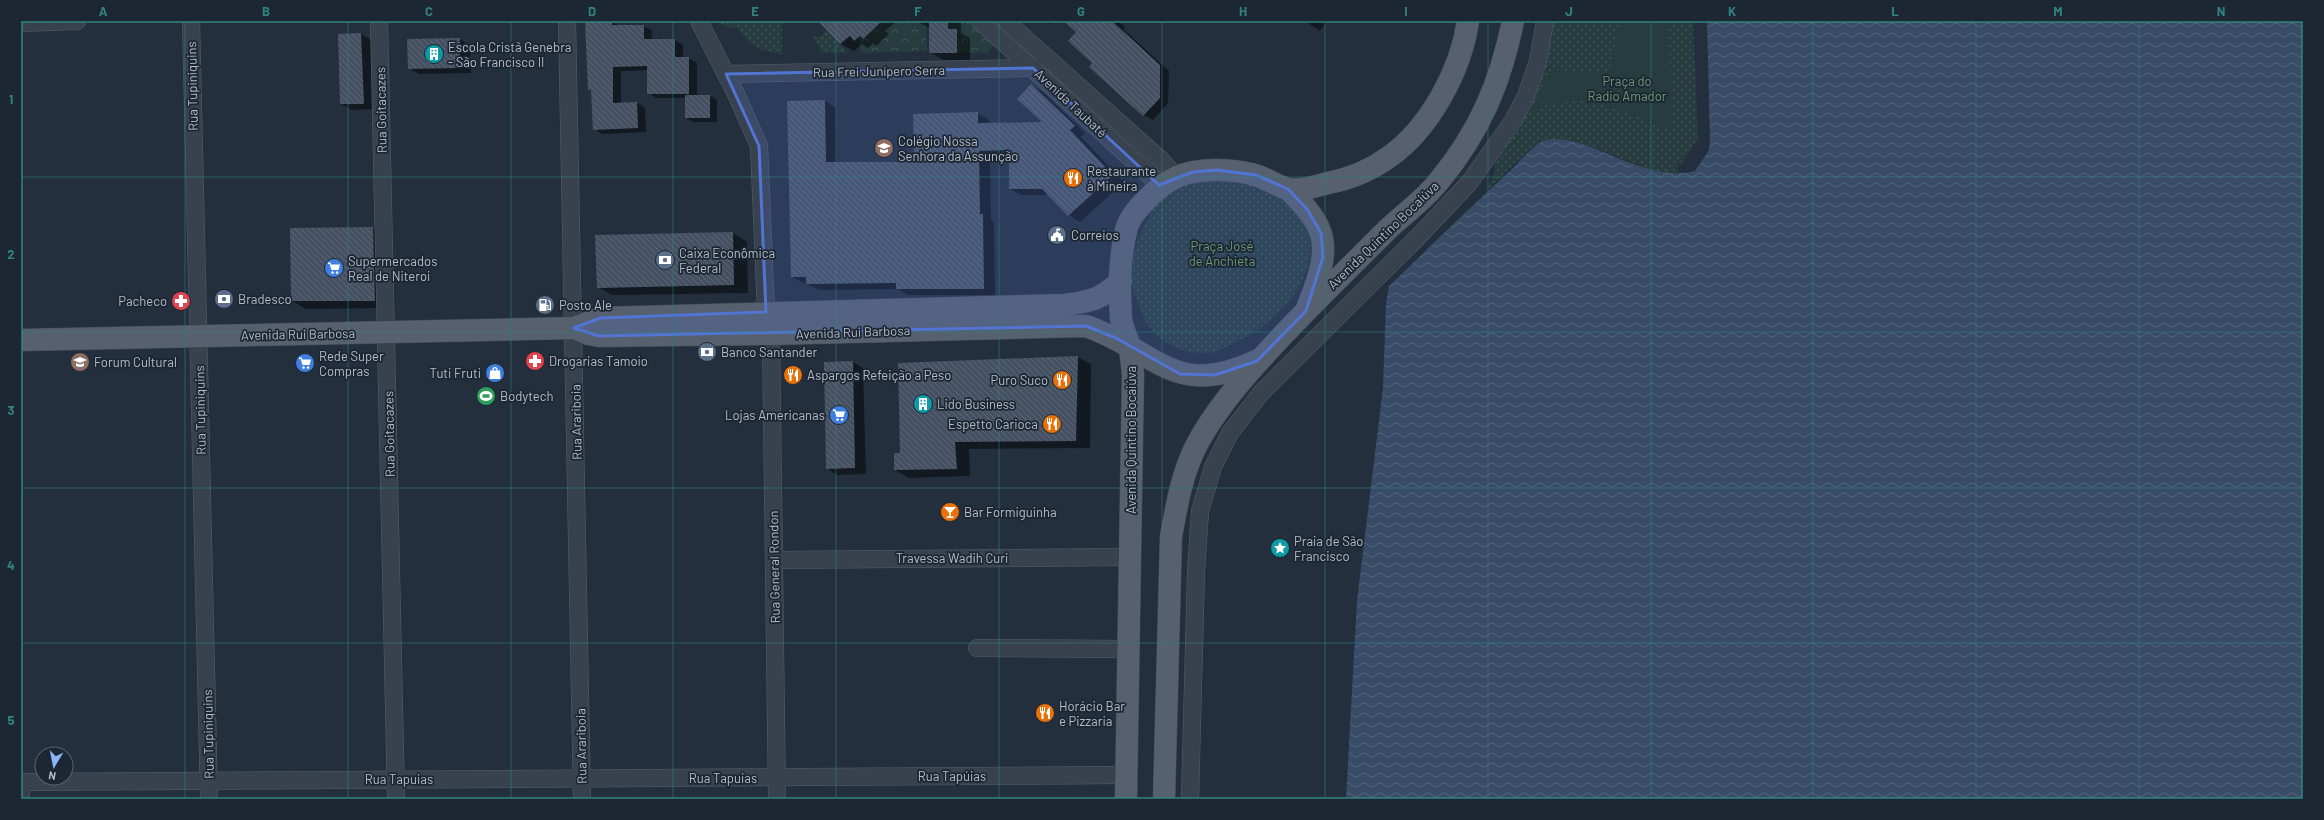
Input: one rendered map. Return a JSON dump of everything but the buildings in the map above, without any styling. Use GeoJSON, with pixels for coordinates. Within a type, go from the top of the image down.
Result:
{"type":"FeatureCollection","features":[{"type":"Feature","properties":{"kind":"main road"},"geometry":{"type":"LineString","coordinates":[[1288,189],[1309,188],[1346,179],[1389,158],[1410,139],[1431,113],[1444,90],[1456,65],[1468,21]]}},
{"type":"Feature","properties":{"kind":"main road","name":"Avenida Quintino Bocaiúva"},"geometry":{"type":"LineString","coordinates":[[1164,799],[1171,537],[1177,502],[1184,476],[1200,438],[1218,410],[1257,360],[1438,182],[1466,143],[1488,106],[1500,75],[1513,21]]}},
{"type":"Feature","properties":{"kind":"main road"},"geometry":{"type":"LineString","coordinates":[[1168,181],[1193,172],[1217,170],[1256,175],[1288,189],[1307,209],[1322,234],[1323,256],[1317,282],[1306,311]]}},
{"type":"Feature","properties":{"kind":"main road","name":"Avenida Quintino Bocaiúva"},"geometry":{"type":"LineString","coordinates":[[1126,799],[1133,374],[1129,345],[1121,319],[1122,248],[1128,226],[1140,206],[1168,181]]}},
{"type":"Feature","properties":{"kind":"main road","name":"Avenida Rui Barbosa"},"geometry":{"type":"LineString","coordinates":[[21,340],[574,328],[600,318],[766,312],[1064,305],[1085,302],[1104,296],[1121,281]]}},
{"type":"Feature","properties":{"kind":"main road","name":"Avenida Rui Barbosa"},"geometry":{"type":"LineString","coordinates":[[574,328],[588,334],[599,336],[771,334],[1086,326],[1129,345],[1164,367],[1180,374],[1215,375],[1238,370],[1257,360]]}},
{"type":"Feature","properties":{"kind":"street"},"geometry":{"type":"LineString","coordinates":[[21,23],[78,21]]}},
{"type":"Feature","properties":{"kind":"street","name":"Rua Tupiniquins"},"geometry":{"type":"LineString","coordinates":[[191,21],[209,799]]}},
{"type":"Feature","properties":{"kind":"street","name":"Rua Goitacazes"},"geometry":{"type":"LineString","coordinates":[[379,21],[396,799]]}},
{"type":"Feature","properties":{"kind":"street","name":"Rua Arariboia"},"geometry":{"type":"LineString","coordinates":[[567,21],[582,799]]}},
{"type":"Feature","properties":{"kind":"street"},"geometry":{"type":"LineString","coordinates":[[699,21],[726,74],[759,146],[766,312]]}},
{"type":"Feature","properties":{"kind":"street","name":"Avenida Taubaté"},"geometry":{"type":"LineString","coordinates":[[980,21],[1032,68],[1168,181]]}},
{"type":"Feature","properties":{"kind":"street","name":"Avenida Taubaté"},"geometry":{"type":"LineString","coordinates":[[1006,21],[1161,160],[1168,181]]}},
{"type":"Feature","properties":{"kind":"street"},"geometry":{"type":"LineString","coordinates":[[1190,799],[1196,580],[1200,511],[1213,467],[1230,433],[1261,393],[1417,238],[1469,183],[1513,121],[1526,96],[1538,61],[1545,21]]}},
{"type":"Feature","properties":{"kind":"street","name":"Rua Frei Junípero Serra"},"geometry":{"type":"LineString","coordinates":[[726,74],[1032,68]]}},
{"type":"Feature","properties":{"kind":"street","name":"Rua General Rondon"},"geometry":{"type":"LineString","coordinates":[[771,334],[777,799]]}},
{"type":"Feature","properties":{"kind":"street","name":"Travessa Wadih Curi"},"geometry":{"type":"LineString","coordinates":[[774,560],[1130,557]]}},
{"type":"Feature","properties":{"kind":"street"},"geometry":{"type":"LineString","coordinates":[[977,648],[1129,649]]}},
{"type":"Feature","properties":{"kind":"street","name":"Rua Tapúias"},"geometry":{"type":"LineString","coordinates":[[777,777],[1126,775]]}},
{"type":"Feature","properties":{"kind":"street","name":"Rua Tapuias"},"geometry":{"type":"LineString","coordinates":[[21,782],[777,777]]}},
{"type":"Feature","properties":{"kind":"street"},"geometry":{"type":"LineString","coordinates":[[21,794],[21,799]]}},
{"type":"Feature","properties":{"kind":"highlighted area"},"geometry":{"type":"Polygon","coordinates":[[[1033,68],[1159,185],[1193,172],[1217,170],[1256,175],[1288,189],[1307,209],[1321,233],[1323,257],[1306,311],[1257,361],[1215,375],[1180,374],[1116,338],[1086,326],[599,336],[574,328],[600,318],[766,312],[759,146],[726,74],[1033,68]]]}},
{"type":"Feature","properties":{"kind":"green space"},"geometry":{"type":"Polygon","coordinates":[[[717,21],[742,21],[736,27],[728,28],[717,21]]]}},
{"type":"Feature","properties":{"kind":"green space"},"geometry":{"type":"Polygon","coordinates":[[[734,21],[782,21],[782,54],[765,51],[753,45],[743,35],[734,21]]]}},
{"type":"Feature","properties":{"kind":"green space"},"geometry":{"type":"Polygon","coordinates":[[[871,21],[915,21],[926,24],[927,51],[861,53],[857,33],[863,39],[871,21]]]}},
{"type":"Feature","properties":{"kind":"green space"},"geometry":{"type":"Polygon","coordinates":[[[948,21],[994,21],[996,25],[996,38],[993,46],[987,53],[957,53],[957,29],[948,29],[948,21]]]}},
{"type":"Feature","properties":{"kind":"green space","name":"Praça do Radio Amador"},"geometry":{"type":"Polygon","coordinates":[[[1545,21],[1693,21],[1698,138],[1682,163],[1677,166],[1681,174],[1650,170],[1586,145],[1556,139],[1545,141],[1530,150],[1486,191],[1494,175],[1496,144],[1513,121],[1545,21]]]}},
{"type":"Feature","properties":{"kind":"green space"},"geometry":{"type":"Polygon","coordinates":[[[1620,21],[1668,21],[1672,128],[1669,129],[1661,127],[1639,117],[1586,101],[1562,102],[1532,111],[1552,69],[1609,74],[1620,21]]]}},
{"type":"Feature","properties":{"kind":"green space"},"geometry":{"type":"Polygon","coordinates":[[[827,30],[848,53],[822,53],[813,36],[820,37],[827,30]]]}},
{"type":"Feature","properties":{"kind":"green space","name":"Praça José de Anchieta"},"geometry":{"type":"Polygon","coordinates":[[[1219,173],[1253,182],[1285,194],[1295,206],[1308,234],[1310,254],[1305,273],[1296,292],[1282,309],[1266,324],[1248,336],[1216,352],[1188,352],[1168,344],[1152,330],[1146,321],[1134,294],[1131,281],[1131,265],[1141,233],[1163,192],[1219,173]]]}},
{"type":"Feature","properties":{"kind":"water"},"geometry":{"type":"Polygon","coordinates":[[[1707,21],[2303,21],[2303,799],[1346,799],[1357,601],[1383,388],[1386,303],[1389,286],[1528,153],[1537,145],[1547,140],[1562,140],[1578,143],[1641,167],[1668,173],[1695,171],[1709,150],[1710,141],[1707,21]]]}},
{"type":"Feature","properties":{"kind":"place","name":"Escola Cristã Genebra - São Francisco II"},"geometry":{"type":"Point","coordinates":[434,54]}},
{"type":"Feature","properties":{"kind":"place","name":"Colégio Nossa Senhora da Assunção"},"geometry":{"type":"Point","coordinates":[884,148]}},
{"type":"Feature","properties":{"kind":"place","name":"Restaurante à Mineira"},"geometry":{"type":"Point","coordinates":[1073,178]}},
{"type":"Feature","properties":{"kind":"place","name":"Correios"},"geometry":{"type":"Point","coordinates":[1057,235]}},
{"type":"Feature","properties":{"kind":"place","name":"Caixa Econômica Federal"},"geometry":{"type":"Point","coordinates":[665,260]}},
{"type":"Feature","properties":{"kind":"place","name":"Supermercados Real de Niteroi"},"geometry":{"type":"Point","coordinates":[334,268]}},
{"type":"Feature","properties":{"kind":"place","name":"Bradesco"},"geometry":{"type":"Point","coordinates":[224,299]}},
{"type":"Feature","properties":{"kind":"place","name":"Pacheco"},"geometry":{"type":"Point","coordinates":[181,301]}},
{"type":"Feature","properties":{"kind":"place","name":"Posto Ale"},"geometry":{"type":"Point","coordinates":[545,305]}},
{"type":"Feature","properties":{"kind":"place","name":"Banco Santander"},"geometry":{"type":"Point","coordinates":[707,352]}},
{"type":"Feature","properties":{"kind":"place","name":"Drogarias Tamoio"},"geometry":{"type":"Point","coordinates":[535,361]}},
{"type":"Feature","properties":{"kind":"place","name":"Forum Cultural"},"geometry":{"type":"Point","coordinates":[80,362]}},
{"type":"Feature","properties":{"kind":"place","name":"Rede Super Compras"},"geometry":{"type":"Point","coordinates":[305,363]}},
{"type":"Feature","properties":{"kind":"place","name":"Tuti Fruti"},"geometry":{"type":"Point","coordinates":[495,373]}},
{"type":"Feature","properties":{"kind":"place","name":"Aspargos Refeição a Peso"},"geometry":{"type":"Point","coordinates":[793,375]}},
{"type":"Feature","properties":{"kind":"place","name":"Puro Suco"},"geometry":{"type":"Point","coordinates":[1062,380]}},
{"type":"Feature","properties":{"kind":"place","name":"Bodytech"},"geometry":{"type":"Point","coordinates":[486,396]}},
{"type":"Feature","properties":{"kind":"place","name":"Lido Business"},"geometry":{"type":"Point","coordinates":[923,404]}},
{"type":"Feature","properties":{"kind":"place","name":"Lojas Americanas"},"geometry":{"type":"Point","coordinates":[839,415]}},
{"type":"Feature","properties":{"kind":"place","name":"Espetto Carioca"},"geometry":{"type":"Point","coordinates":[1052,424]}},
{"type":"Feature","properties":{"kind":"place","name":"Bar Formiguinha"},"geometry":{"type":"Point","coordinates":[950,512]}},
{"type":"Feature","properties":{"kind":"place","name":"Praia de São Francisco"},"geometry":{"type":"Point","coordinates":[1280,548]}},
{"type":"Feature","properties":{"kind":"place","name":"Horácio Bar e Pizzaria"},"geometry":{"type":"Point","coordinates":[1045,713]}}]}
